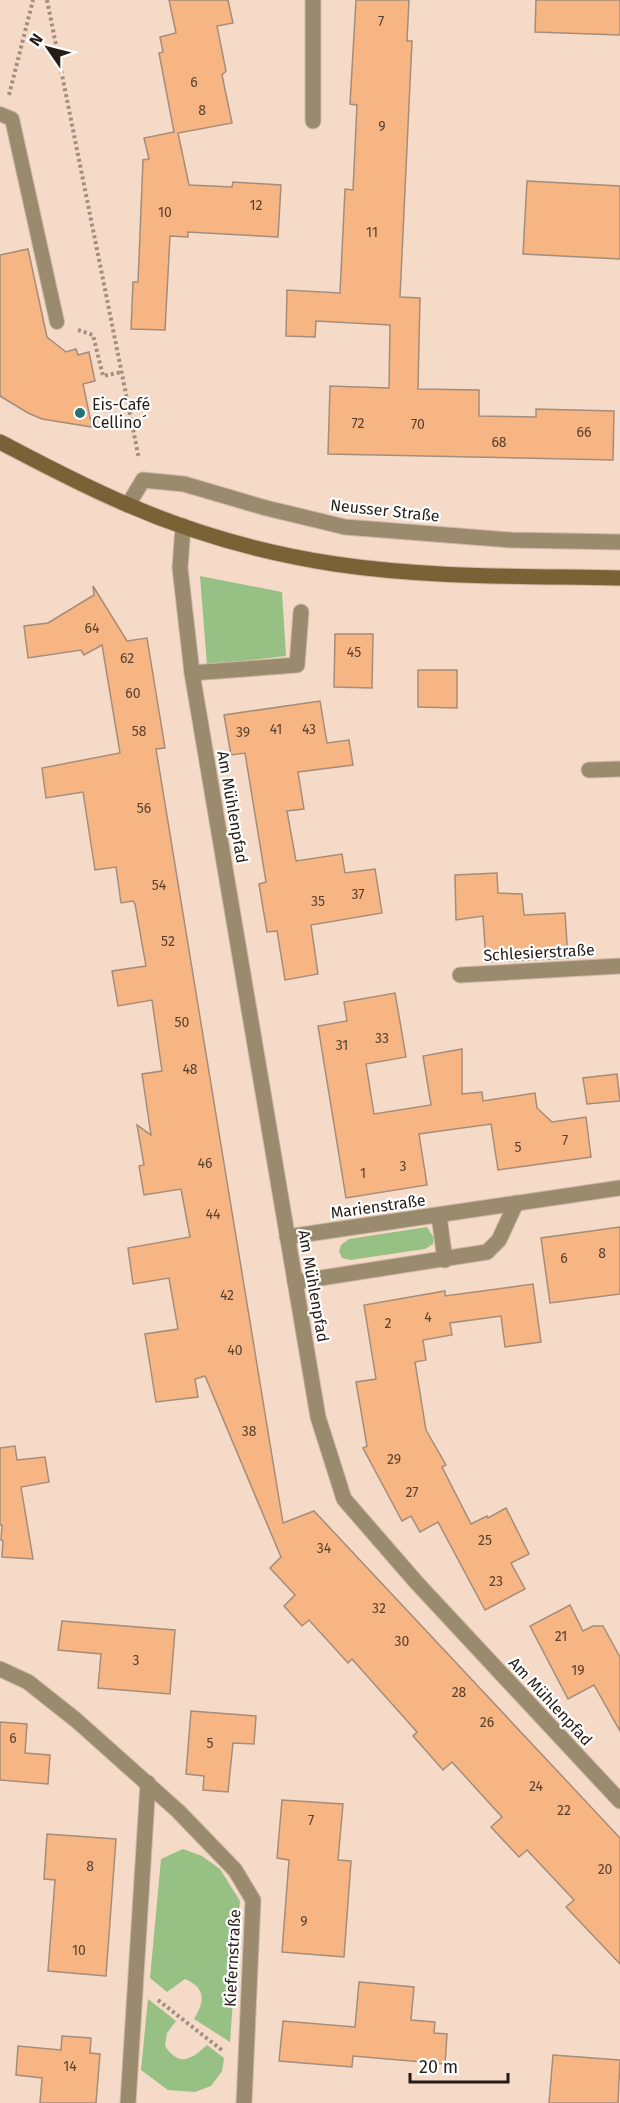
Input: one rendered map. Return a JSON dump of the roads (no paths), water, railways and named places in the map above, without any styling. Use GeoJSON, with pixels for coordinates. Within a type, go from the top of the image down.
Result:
{"type":"FeatureCollection","features":[{"type":"Feature","properties":{"kind":"main road"},"geometry":{"type":"LineString","coordinates":[[0,442],[78,483],[128,505],[183,526],[249,546],[334,564],[385,570],[466,575],[620,578]]}},
{"type":"Feature","properties":{"kind":"street"},"geometry":{"type":"LineString","coordinates":[[313,0],[313,121]]}},
{"type":"Feature","properties":{"kind":"street","name":"Neusser Straße"},"geometry":{"type":"LineString","coordinates":[[128,505],[143,480],[184,484],[266,508],[345,527],[512,540],[620,542]]}},
{"type":"Feature","properties":{"kind":"street","name":"Am Mühlenpfad"},"geometry":{"type":"LineString","coordinates":[[183,526],[180,568],[192,673],[318,1417],[345,1499],[416,1582],[620,1801]]}},
{"type":"Feature","properties":{"kind":"street"},"geometry":{"type":"LineString","coordinates":[[192,673],[297,665],[301,612]]}},
{"type":"Feature","properties":{"kind":"street"},"geometry":{"type":"LineString","coordinates":[[589,770],[620,769]]}},
{"type":"Feature","properties":{"kind":"street","name":"Schlesierstraße"},"geometry":{"type":"LineString","coordinates":[[460,975],[620,966]]}},
{"type":"Feature","properties":{"kind":"street","name":"Marienstraße"},"geometry":{"type":"LineString","coordinates":[[287,1237],[620,1188]]}},
{"type":"Feature","properties":{"kind":"street"},"geometry":{"type":"LineString","coordinates":[[295,1282],[487,1252],[499,1240],[516,1203]]}},
{"type":"Feature","properties":{"kind":"street","name":"Marienstraße"},"geometry":{"type":"LineString","coordinates":[[439,1216],[445,1260]]}},
{"type":"Feature","properties":{"kind":"street","name":"Kiefernstraße"},"geometry":{"type":"LineString","coordinates":[[0,1669],[28,1682],[76,1720],[178,1811],[235,1870],[253,1900],[244,2103]]}},
{"type":"Feature","properties":{"kind":"street"},"geometry":{"type":"LineString","coordinates":[[128,2103],[148,1784]]}},
{"type":"Feature","properties":{"kind":"lane"},"geometry":{"type":"LineString","coordinates":[[2,115],[12,118],[57,322]]}},
{"type":"Feature","properties":{"kind":"place","name":"Eis-Café Cellino´"},"geometry":{"type":"Point","coordinates":[80,413]}}]}
